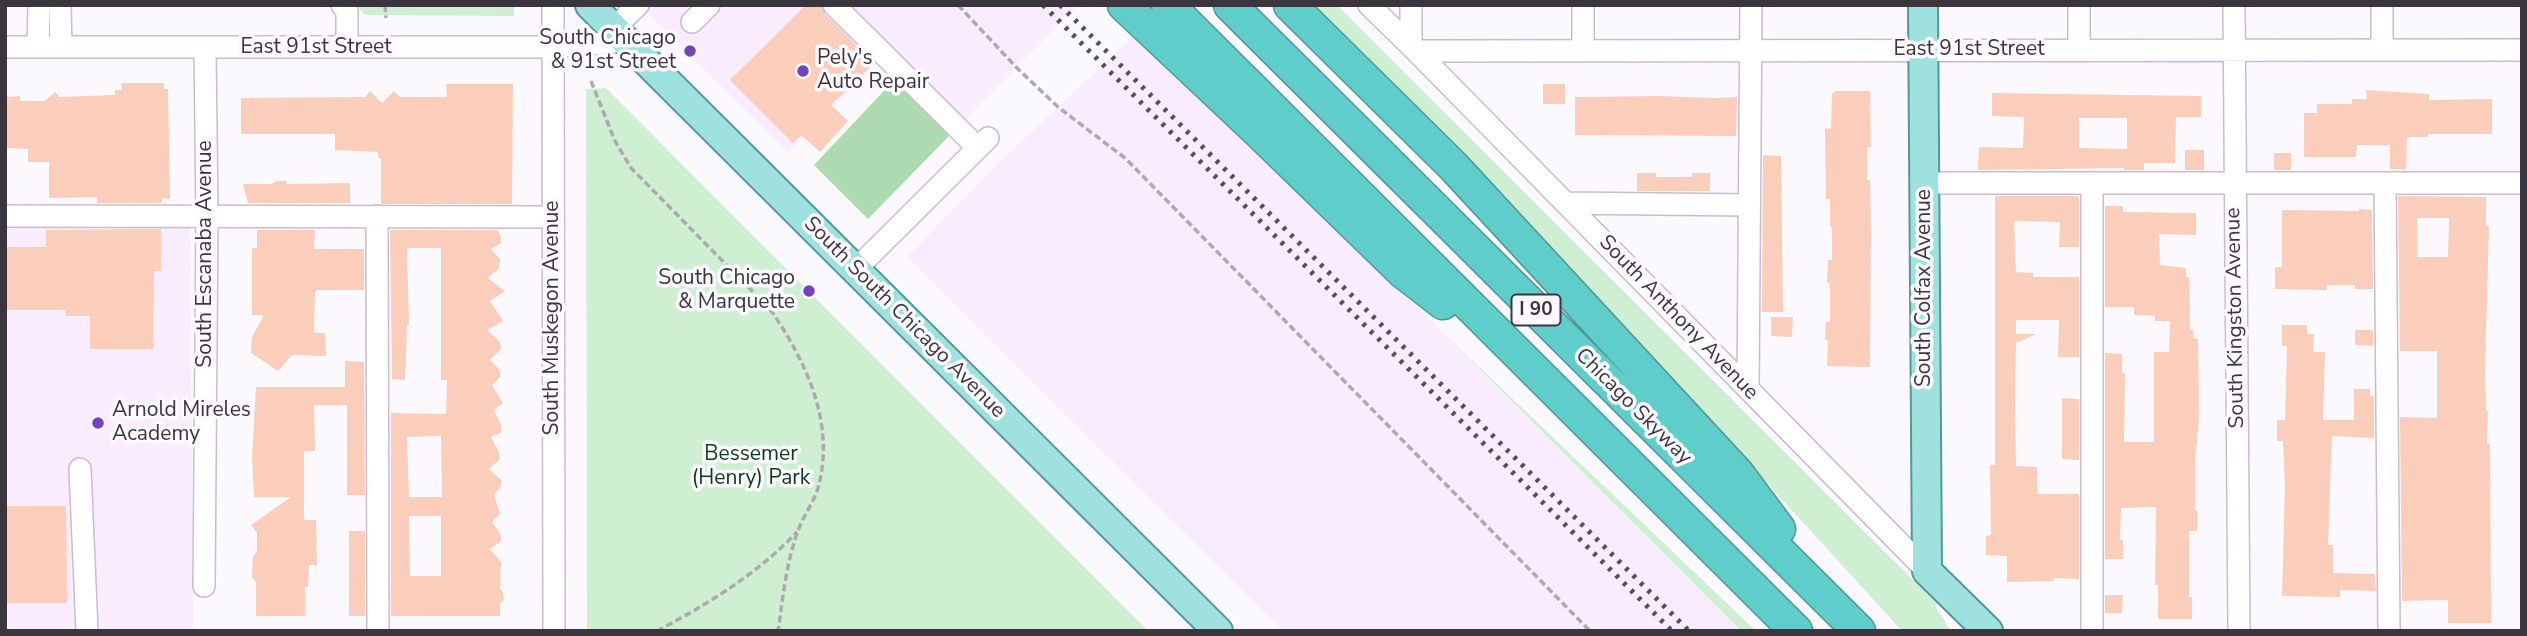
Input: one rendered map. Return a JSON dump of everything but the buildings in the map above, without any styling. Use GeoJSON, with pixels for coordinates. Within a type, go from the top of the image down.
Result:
{"type":"FeatureCollection","features":[{"type":"Feature","properties":{"kind":"highway"},"geometry":{"type":"LineString","coordinates":[[1124,5],[1261,132],[1403,272],[1550,387]]}},
{"type":"Feature","properties":{"kind":"highway","name":"Chicago Skyway"},"geometry":{"type":"LineString","coordinates":[[1168,5],[1796,631]]}},
{"type":"Feature","properties":{"kind":"highway","name":"Chicago Skyway"},"geometry":{"type":"LineString","coordinates":[[1230,5],[1851,623]]}},
{"type":"Feature","properties":{"kind":"highway"},"geometry":{"type":"LineString","coordinates":[[1290,5],[1454,167],[1738,474],[1851,623]]}},
{"type":"Feature","properties":{"kind":"main road","name":"South South Chicago Avenue"},"geometry":{"type":"LineString","coordinates":[[590,5],[1218,631]]}},
{"type":"Feature","properties":{"kind":"main road","name":"South Colfax Avenue"},"geometry":{"type":"LineString","coordinates":[[1923,5],[1927,571]]}},
{"type":"Feature","properties":{"kind":"main road","name":"South Anthony Avenue"},"geometry":{"type":"LineString","coordinates":[[1927,571],[1987,631]]}},
{"type":"Feature","properties":{"kind":"main road"},"geometry":{"type":"LineString","coordinates":[[1952,596],[1965,631]]}},
{"type":"Feature","properties":{"kind":"street"},"geometry":{"type":"LineString","coordinates":[[38,5],[38,47]]}},
{"type":"Feature","properties":{"kind":"street"},"geometry":{"type":"LineString","coordinates":[[61,5],[61,47]]}},
{"type":"Feature","properties":{"kind":"street"},"geometry":{"type":"LineString","coordinates":[[342,5],[347,11],[347,47]]}},
{"type":"Feature","properties":{"kind":"street","name":"South Muskegon Avenue"},"geometry":{"type":"LineString","coordinates":[[553,5],[554,631]]}},
{"type":"Feature","properties":{"kind":"street"},"geometry":{"type":"LineString","coordinates":[[620,35],[638,5]]}},
{"type":"Feature","properties":{"kind":"street"},"geometry":{"type":"LineString","coordinates":[[692,22],[709,5]]}},
{"type":"Feature","properties":{"kind":"street"},"geometry":{"type":"LineString","coordinates":[[834,5],[983,142],[855,270]]}},
{"type":"Feature","properties":{"kind":"street","name":"South Anthony Avenue"},"geometry":{"type":"LineString","coordinates":[[1369,5],[1927,571]]}},
{"type":"Feature","properties":{"kind":"street"},"geometry":{"type":"LineString","coordinates":[[1410,5],[1413,48]]}},
{"type":"Feature","properties":{"kind":"street"},"geometry":{"type":"LineString","coordinates":[[1583,5],[1583,50]]}},
{"type":"Feature","properties":{"kind":"street"},"geometry":{"type":"LineString","coordinates":[[1748,389],[1751,5]]}},
{"type":"Feature","properties":{"kind":"street"},"geometry":{"type":"LineString","coordinates":[[2079,5],[2079,50]]}},
{"type":"Feature","properties":{"kind":"street","name":"South Kingston Avenue"},"geometry":{"type":"LineString","coordinates":[[2234,5],[2239,631]]}},
{"type":"Feature","properties":{"kind":"street"},"geometry":{"type":"LineString","coordinates":[[2382,5],[2382,50]]}},
{"type":"Feature","properties":{"kind":"street","name":"East 91st Street"},"geometry":{"type":"LineString","coordinates":[[5,47],[553,47],[620,35]]}},
{"type":"Feature","properties":{"kind":"street","name":"South Escanaba Avenue"},"geometry":{"type":"LineString","coordinates":[[205,48],[208,216],[205,586]]}},
{"type":"Feature","properties":{"kind":"street","name":"East 91st Street"},"geometry":{"type":"LineString","coordinates":[[1413,48],[2522,50]]}},
{"type":"Feature","properties":{"kind":"street"},"geometry":{"type":"LineString","coordinates":[[1924,183],[2522,183]]}},
{"type":"Feature","properties":{"kind":"street"},"geometry":{"type":"LineString","coordinates":[[2092,183],[2092,631]]}},
{"type":"Feature","properties":{"kind":"street"},"geometry":{"type":"LineString","coordinates":[[2385,183],[2389,631]]}},
{"type":"Feature","properties":{"kind":"street"},"geometry":{"type":"LineString","coordinates":[[1565,203],[1749,205]]}},
{"type":"Feature","properties":{"kind":"street"},"geometry":{"type":"LineString","coordinates":[[5,216],[553,216]]}},
{"type":"Feature","properties":{"kind":"street"},"geometry":{"type":"LineString","coordinates":[[377,216],[378,631]]}},
{"type":"Feature","properties":{"kind":"street"},"geometry":{"type":"LineString","coordinates":[[80,469],[87,631]]}},
{"type":"Feature","properties":{"kind":"path"},"geometry":{"type":"LineString","coordinates":[[385,5],[386,18]]}},
{"type":"Feature","properties":{"kind":"path"},"geometry":{"type":"LineString","coordinates":[[958,5],[1016,68],[1058,107],[1125,158],[1590,631]]}},
{"type":"Feature","properties":{"kind":"path"},"geometry":{"type":"LineString","coordinates":[[591,81],[615,141],[631,168],[770,309],[787,334],[819,409],[825,439],[823,466],[817,490],[798,530],[789,564],[778,631]]}},
{"type":"Feature","properties":{"kind":"path"},"geometry":{"type":"LineString","coordinates":[[657,631],[723,594],[781,548],[798,530]]}},
{"type":"Feature","properties":{"kind":"path"},"geometry":{"type":"LineString","coordinates":[[676,631],[684,631]]}},
{"type":"Feature","properties":{"kind":"shaded area"},"geometry":{"type":"Polygon","coordinates":[[[639,5],[1078,5],[960,124],[889,52],[788,152],[639,5]]]}},
{"type":"Feature","properties":{"kind":"shaded area"},"geometry":{"type":"Polygon","coordinates":[[[1134,36],[1453,342],[1741,631],[1283,631],[907,257],[996,165],[1134,36]]]}},
{"type":"Feature","properties":{"kind":"shaded area","name":"Arnold Mireles Academy"},"geometry":{"type":"Polygon","coordinates":[[[5,216],[190,216],[193,631],[5,631],[5,216]]]}},
{"type":"Feature","properties":{"kind":"green space"},"geometry":{"type":"Polygon","coordinates":[[[356,5],[514,5],[514,16],[365,15],[356,5]]]}},
{"type":"Feature","properties":{"kind":"green space"},"geometry":{"type":"Polygon","coordinates":[[[1314,5],[1337,5],[1937,604],[1936,607],[1951,631],[1902,631],[1506,197],[1314,5]]]}},
{"type":"Feature","properties":{"kind":"green space"},"geometry":{"type":"Polygon","coordinates":[[[896,78],[953,132],[868,219],[814,165],[896,78]]]}},
{"type":"Feature","properties":{"kind":"green space","name":"Bessemer (Henry) Park"},"geometry":{"type":"Polygon","coordinates":[[[606,88],[1148,631],[587,631],[586,89],[606,88]]]}},
{"type":"Feature","properties":{"kind":"green space"},"geometry":{"type":"Polygon","coordinates":[[[1453,342],[1756,631],[1741,631],[1453,342]]]}},
{"type":"Feature","properties":{"kind":"railway"},"geometry":{"type":"LineString","coordinates":[[1043,5],[1672,631]]}},
{"type":"Feature","properties":{"kind":"railway"},"geometry":{"type":"LineString","coordinates":[[1060,5],[1689,631]]}},
{"type":"Feature","properties":{"kind":"place","name":"South Chicago & 91st Street"},"geometry":{"type":"Point","coordinates":[690,51]}},
{"type":"Feature","properties":{"kind":"place","name":"Pely's Auto Repair"},"geometry":{"type":"Point","coordinates":[803,71]}},
{"type":"Feature","properties":{"kind":"place","name":"South Chicago & Marquette"},"geometry":{"type":"Point","coordinates":[809,291]}},
{"type":"Feature","properties":{"kind":"place","name":"Arnold Mireles Academy"},"geometry":{"type":"Point","coordinates":[98,423]}}]}
